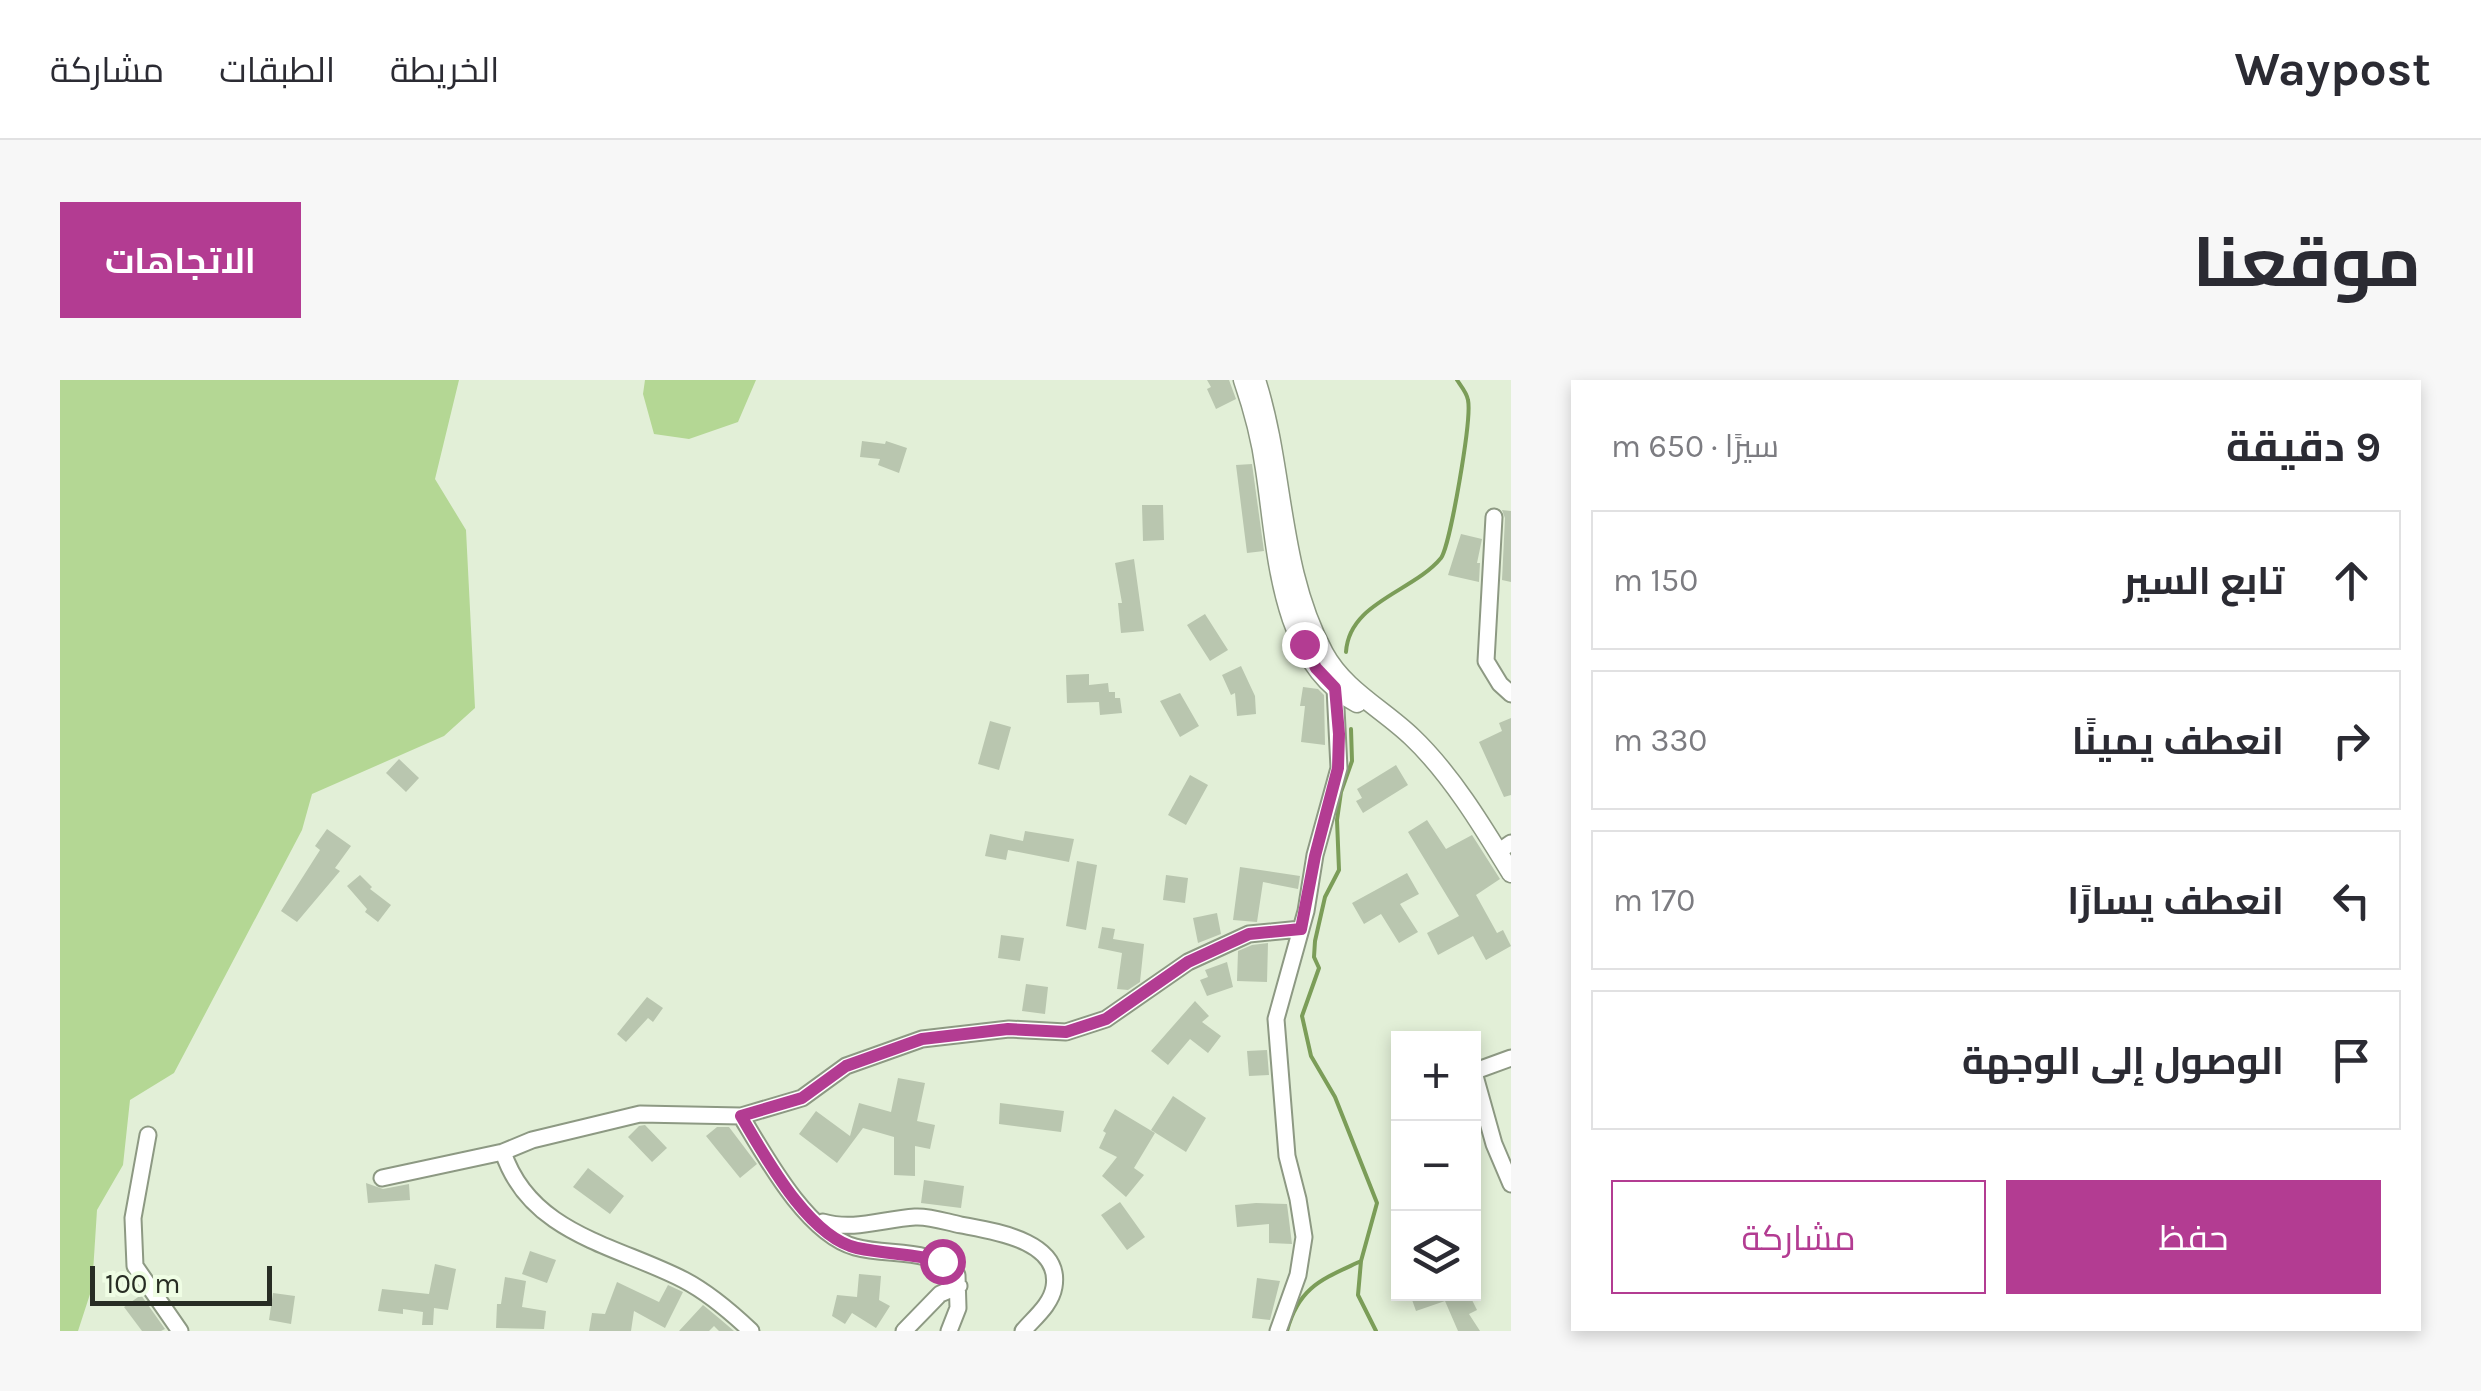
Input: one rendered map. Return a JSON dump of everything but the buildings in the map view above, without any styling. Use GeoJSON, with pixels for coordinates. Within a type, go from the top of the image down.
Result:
{"type":"FeatureCollection","features":[{"type":"Feature","properties":{"kind":"street"},"geometry":{"type":"LineString","coordinates":[[1243,380],[1260,442],[1274,550],[1286,597],[1309,657],[1335,688],[1351,700],[1376,710]]}},
{"type":"Feature","properties":{"kind":"street"},"geometry":{"type":"LineString","coordinates":[[1256,380],[1270,427],[1287,548],[1307,617],[1326,658],[1376,710],[1422,747],[1504,847],[1511,873]]}},
{"type":"Feature","properties":{"kind":"street"},"geometry":{"type":"LineString","coordinates":[[1494,517],[1486,662],[1511,694]]}},
{"type":"Feature","properties":{"kind":"street"},"geometry":{"type":"LineString","coordinates":[[1278,1331],[1298,1275],[1304,1236],[1287,1156],[1276,1019],[1338,768],[1335,688]]}},
{"type":"Feature","properties":{"kind":"street"},"geometry":{"type":"LineString","coordinates":[[382,1178],[504,1152],[532,1140],[640,1114],[741,1116],[802,1098],[846,1066],[922,1039],[1008,1029],[1066,1032],[1106,1019],[1188,962],[1249,934],[1301,929]]}},
{"type":"Feature","properties":{"kind":"street"},"geometry":{"type":"LineString","coordinates":[[1511,1058],[1478,1070],[1475,1076],[1494,1144],[1511,1184]]}},
{"type":"Feature","properties":{"kind":"street"},"geometry":{"type":"LineString","coordinates":[[741,1116],[776,1174],[814,1220],[838,1240],[856,1248],[911,1253],[942,1261],[956,1274],[958,1308],[950,1331]]}},
{"type":"Feature","properties":{"kind":"street"},"geometry":{"type":"LineString","coordinates":[[148,1135],[133,1218],[135,1266],[180,1331]]}},
{"type":"Feature","properties":{"kind":"street"},"geometry":{"type":"LineString","coordinates":[[504,1152],[512,1177],[545,1212],[585,1240],[687,1282],[752,1331]]}},
{"type":"Feature","properties":{"kind":"street"},"geometry":{"type":"LineString","coordinates":[[814,1220],[840,1227],[918,1217],[1009,1234],[1038,1250],[1052,1269],[1055,1284],[1049,1301],[1023,1331]]}},
{"type":"Feature","properties":{"kind":"street"},"geometry":{"type":"LineString","coordinates":[[904,1331],[940,1294],[959,1286]]}},
{"type":"Feature","properties":{"kind":"green space"},"geometry":{"type":"Polygon","coordinates":[[[60,380],[459,380],[435,479],[466,530],[475,708],[444,736],[312,794],[302,830],[174,1073],[130,1100],[123,1165],[97,1210],[92,1288],[78,1331],[60,1331],[60,380]]]}},
{"type":"Feature","properties":{"kind":"green space"},"geometry":{"type":"Polygon","coordinates":[[[645,380],[756,380],[738,422],[689,439],[654,434],[643,394],[645,380]]]}},
{"type":"Feature","properties":{"kind":"waterway"},"geometry":{"type":"LineString","coordinates":[[1346,652],[1358,621],[1429,570],[1445,549],[1467,431],[1467,397],[1457,380]]}},
{"type":"Feature","properties":{"kind":"waterway"},"geometry":{"type":"LineString","coordinates":[[1351,729],[1352,761],[1341,792],[1337,820],[1339,870],[1325,897],[1315,941],[1314,957],[1319,968],[1302,1016],[1311,1056],[1335,1097],[1377,1203],[1361,1261],[1358,1295],[1376,1331]]}},
{"type":"Feature","properties":{"kind":"waterway"},"geometry":{"type":"LineString","coordinates":[[1287,1331],[1298,1304],[1314,1286],[1361,1261]]}},
{"type":"Feature","properties":{"kind":"route"},"geometry":{"type":"LineString","coordinates":[[942,1261],[911,1253],[856,1248],[838,1240],[814,1220],[776,1174],[741,1116],[802,1098],[846,1066],[922,1039],[1008,1029],[1066,1032],[1106,1019],[1188,962],[1249,934],[1301,929],[1338,768],[1339,734],[1335,688],[1316,668],[1304,644]]}}]}
